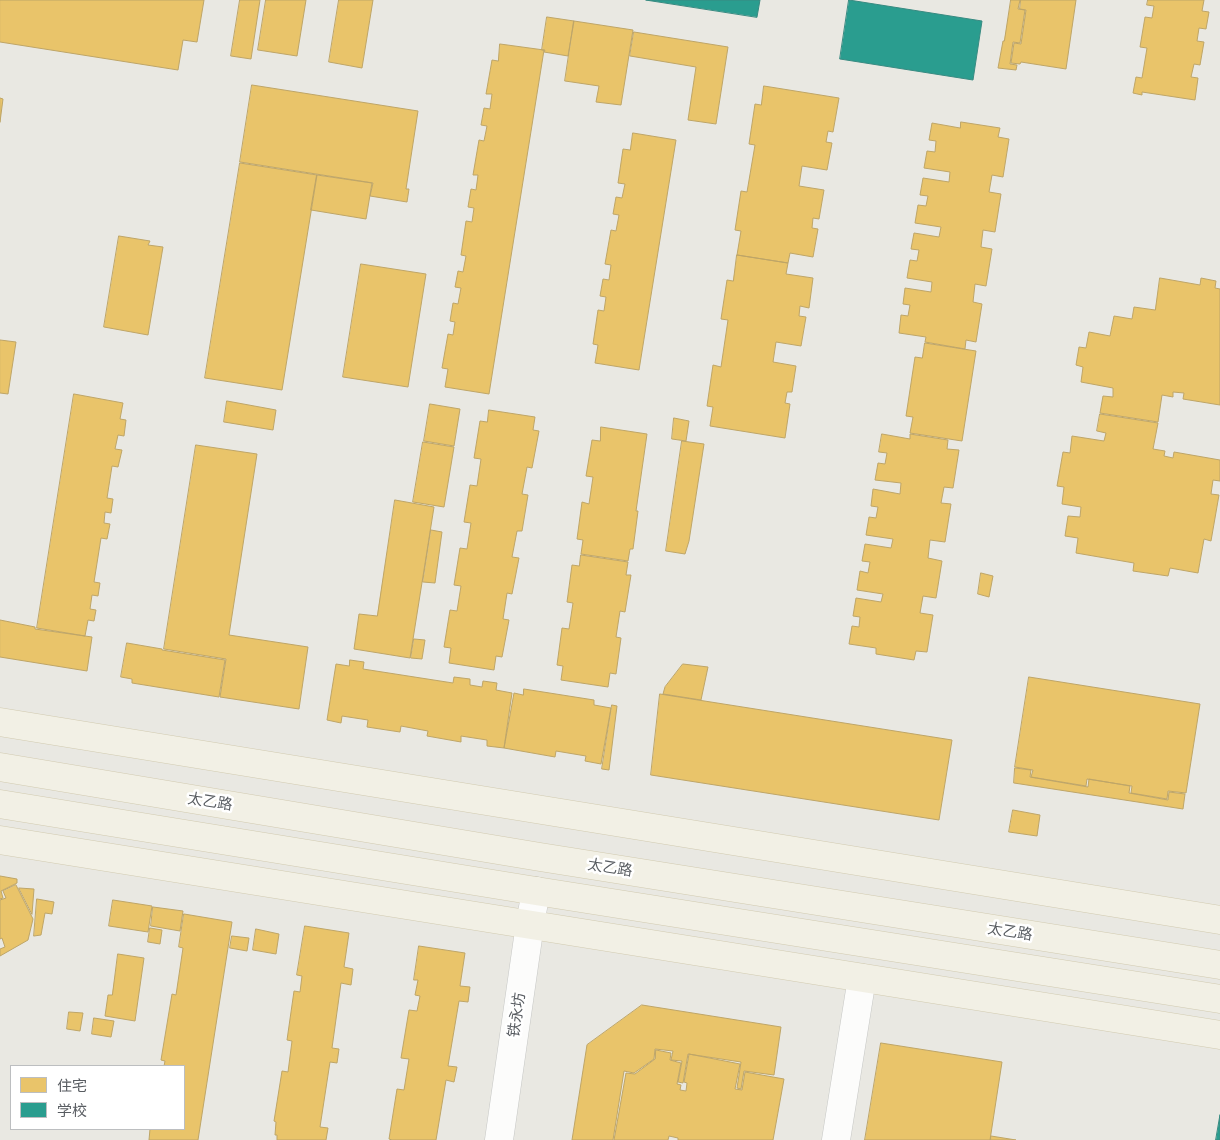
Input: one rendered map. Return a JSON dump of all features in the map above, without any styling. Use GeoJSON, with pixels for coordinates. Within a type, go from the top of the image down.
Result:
{"type":"FeatureCollection","features":[{"type":"Feature","properties":{"kind":"main road"},"geometry":{"type":"LineString","coordinates":[[0,722],[1220,920]]}},
{"type":"Feature","properties":{"kind":"main road","name":"太乙路"},"geometry":{"type":"LineString","coordinates":[[0,767],[550,859],[1220,965]]}},
{"type":"Feature","properties":{"kind":"main road"},"geometry":{"type":"LineString","coordinates":[[0,804],[1220,999]]}},
{"type":"Feature","properties":{"kind":"main road"},"geometry":{"type":"LineString","coordinates":[[0,840],[1220,1036]]}},
{"type":"Feature","properties":{"kind":"street","name":"铁永坊"},"geometry":{"type":"LineString","coordinates":[[499,1140],[536,891]]}},
{"type":"Feature","properties":{"kind":"street"},"geometry":{"type":"LineString","coordinates":[[836,1140],[862,978]]}},
{"type":"Feature","properties":{"kind":"building: 住宅"},"geometry":{"type":"Polygon","coordinates":[[[0,0],[204,0],[197,42],[183,40],[178,70],[0,42],[0,0]]]}},
{"type":"Feature","properties":{"kind":"building: 住宅"},"geometry":{"type":"Polygon","coordinates":[[[240,0],[260,0],[251,59],[231,56],[240,0]]]}},
{"type":"Feature","properties":{"kind":"building: 住宅"},"geometry":{"type":"Polygon","coordinates":[[[266,0],[306,0],[297,56],[258,50],[266,0]]]}},
{"type":"Feature","properties":{"kind":"building: 住宅"},"geometry":{"type":"Polygon","coordinates":[[[339,0],[373,0],[362,68],[329,62],[339,0]]]}},
{"type":"Feature","properties":{"kind":"building: 住宅"},"geometry":{"type":"Polygon","coordinates":[[[1011,0],[1020,0],[1018,9],[1025,10],[1020,43],[1013,42],[1010,64],[1017,65],[1016,70],[998,68],[1011,0]]]}},
{"type":"Feature","properties":{"kind":"building: 住宅"},"geometry":{"type":"Polygon","coordinates":[[[1021,0],[1076,0],[1066,69],[1021,62],[1020,64],[1011,63],[1014,43],[1021,44],[1026,10],[1020,9],[1021,0]]]}},
{"type":"Feature","properties":{"kind":"building: 住宅"},"geometry":{"type":"Polygon","coordinates":[[[1148,0],[1204,0],[1202,11],[1209,12],[1206,29],[1199,28],[1197,41],[1204,42],[1200,65],[1194,64],[1191,77],[1198,78],[1195,100],[1142,92],[1142,95],[1133,93],[1136,77],[1142,78],[1147,48],[1140,47],[1145,17],[1152,18],[1154,6],[1147,5],[1148,0]]]}},
{"type":"Feature","properties":{"kind":"building: 住宅"},"geometry":{"type":"Polygon","coordinates":[[[547,17],[574,21],[568,56],[542,50],[547,17]]]}},
{"type":"Feature","properties":{"kind":"building: 住宅"},"geometry":{"type":"Polygon","coordinates":[[[574,21],[633,30],[621,105],[596,102],[599,86],[565,81],[574,21]]]}},
{"type":"Feature","properties":{"kind":"building: 住宅"},"geometry":{"type":"Polygon","coordinates":[[[634,32],[728,47],[716,124],[688,120],[696,67],[630,56],[634,32]]]}},
{"type":"Feature","properties":{"kind":"building: 住宅"},"geometry":{"type":"Polygon","coordinates":[[[500,44],[544,50],[489,394],[445,387],[448,369],[442,368],[448,334],[453,335],[455,322],[450,321],[453,303],[458,304],[461,288],[455,287],[458,271],[463,272],[466,256],[461,255],[466,221],[472,222],[474,208],[468,207],[471,189],[476,190],[478,175],[473,175],[479,140],[484,141],[487,126],[481,125],[484,108],[490,109],[492,94],[486,94],[492,60],[498,61],[500,44]]]}},
{"type":"Feature","properties":{"kind":"building: 住宅"},"geometry":{"type":"Polygon","coordinates":[[[252,85],[418,111],[406,189],[409,189],[407,202],[370,196],[373,183],[240,162],[252,85]]]}},
{"type":"Feature","properties":{"kind":"building: 住宅"},"geometry":{"type":"Polygon","coordinates":[[[764,86],[839,98],[833,132],[828,131],[826,142],[832,143],[827,170],[802,166],[799,186],[824,190],[819,219],[813,218],[812,228],[818,229],[813,257],[790,253],[788,263],[737,255],[741,231],[735,230],[741,191],[747,192],[755,145],[749,144],[755,104],[761,105],[764,86]]]}},
{"type":"Feature","properties":{"kind":"building: 住宅"},"geometry":{"type":"Polygon","coordinates":[[[0,98],[3,99],[0,122],[0,98]]]}},
{"type":"Feature","properties":{"kind":"building: 住宅"},"geometry":{"type":"Polygon","coordinates":[[[961,122],[1000,128],[998,137],[1009,139],[1003,177],[992,175],[989,192],[1001,194],[995,232],[983,230],[981,247],[992,249],[986,286],[975,284],[973,302],[982,304],[976,342],[966,340],[965,349],[925,342],[926,337],[899,333],[901,315],[908,316],[910,305],[903,304],[905,288],[931,292],[932,282],[907,278],[910,260],[917,261],[919,250],[911,249],[914,233],[939,237],[941,227],[915,223],[918,205],[926,206],[928,196],[920,195],[923,178],[949,182],[950,172],[924,168],[927,151],[935,152],[936,141],[929,140],[932,123],[960,128],[961,122]]]}},
{"type":"Feature","properties":{"kind":"building: 住宅"},"geometry":{"type":"Polygon","coordinates":[[[633,133],[676,140],[639,370],[595,363],[598,345],[593,344],[598,310],[604,311],[606,297],[600,296],[603,279],[609,280],[611,265],[605,264],[611,230],[616,231],[619,215],[613,214],[616,197],[622,198],[625,184],[618,183],[623,149],[630,150],[633,133]]]}},
{"type":"Feature","properties":{"kind":"building: 住宅"},"geometry":{"type":"Polygon","coordinates":[[[240,163],[317,175],[282,390],[205,378],[240,163]]]}},
{"type":"Feature","properties":{"kind":"building: 住宅"},"geometry":{"type":"Polygon","coordinates":[[[317,175],[372,183],[366,219],[311,210],[317,175]]]}},
{"type":"Feature","properties":{"kind":"building: 住宅"},"geometry":{"type":"Polygon","coordinates":[[[119,236],[150,241],[148,245],[163,247],[148,335],[104,327],[119,236]]]}},
{"type":"Feature","properties":{"kind":"building: 住宅"},"geometry":{"type":"Polygon","coordinates":[[[737,255],[788,263],[786,274],[813,278],[809,308],[800,306],[799,316],[806,317],[801,346],[776,342],[773,362],[796,366],[792,392],[787,392],[785,403],[790,404],[785,438],[710,426],[713,407],[707,406],[713,365],[721,367],[728,320],[721,319],[727,280],[733,281],[737,255]]]}},
{"type":"Feature","properties":{"kind":"building: 住宅"},"geometry":{"type":"Polygon","coordinates":[[[361,264],[426,274],[408,387],[343,377],[361,264]]]}},
{"type":"Feature","properties":{"kind":"building: 住宅"},"geometry":{"type":"Polygon","coordinates":[[[1160,278],[1200,285],[1201,278],[1216,281],[1215,288],[1220,289],[1220,405],[1183,399],[1184,393],[1173,392],[1173,397],[1162,395],[1158,422],[1100,413],[1103,396],[1113,397],[1113,388],[1081,382],[1083,367],[1076,365],[1079,347],[1086,348],[1089,332],[1110,336],[1114,316],[1132,319],[1134,307],[1155,310],[1160,278]]]}},
{"type":"Feature","properties":{"kind":"building: 住宅"},"geometry":{"type":"Polygon","coordinates":[[[0,340],[16,342],[8,394],[0,393],[0,340]]]}},
{"type":"Feature","properties":{"kind":"building: 住宅"},"geometry":{"type":"Polygon","coordinates":[[[925,343],[976,351],[962,441],[910,433],[913,417],[906,416],[915,357],[922,358],[925,343]]]}},
{"type":"Feature","properties":{"kind":"building: 住宅"},"geometry":{"type":"Polygon","coordinates":[[[74,394],[123,403],[120,419],[126,420],[124,436],[118,435],[115,449],[122,450],[118,467],[112,466],[107,498],[113,499],[111,513],[105,512],[104,523],[110,524],[107,539],[101,538],[94,582],[100,583],[98,596],[92,595],[90,609],[96,610],[94,621],[88,620],[85,636],[37,628],[74,394]]]}},
{"type":"Feature","properties":{"kind":"building: 住宅"},"geometry":{"type":"Polygon","coordinates":[[[227,401],[276,410],[273,430],[224,422],[227,401]]]}},
{"type":"Feature","properties":{"kind":"building: 住宅"},"geometry":{"type":"Polygon","coordinates":[[[430,404],[460,409],[454,446],[424,441],[430,404]]]}},
{"type":"Feature","properties":{"kind":"building: 住宅"},"geometry":{"type":"Polygon","coordinates":[[[489,410],[535,417],[533,430],[539,431],[532,468],[527,467],[522,494],[528,495],[522,531],[517,531],[512,557],[519,558],[512,594],[507,593],[503,619],[509,620],[502,657],[496,656],[494,670],[449,663],[451,648],[444,647],[450,610],[457,611],[461,586],[454,585],[460,548],[467,549],[471,523],[464,522],[470,485],[477,486],[481,459],[474,458],[480,421],[487,422],[489,410]]]}},
{"type":"Feature","properties":{"kind":"building: 住宅"},"geometry":{"type":"Polygon","coordinates":[[[1100,414],[1158,423],[1153,449],[1165,451],[1164,456],[1173,458],[1174,452],[1220,460],[1220,481],[1213,480],[1211,494],[1219,495],[1211,541],[1204,539],[1198,573],[1170,568],[1168,576],[1133,571],[1134,563],[1076,553],[1078,538],[1065,536],[1068,516],[1080,517],[1081,507],[1062,504],[1064,487],[1057,486],[1063,452],[1070,453],[1072,436],[1104,441],[1106,433],[1097,431],[1100,414]]]}},
{"type":"Feature","properties":{"kind":"building: 住宅"},"geometry":{"type":"Polygon","coordinates":[[[674,418],[689,421],[686,441],[672,439],[674,418]]]}},
{"type":"Feature","properties":{"kind":"building: 住宅"},"geometry":{"type":"Polygon","coordinates":[[[601,427],[647,434],[636,511],[638,511],[633,549],[630,549],[628,561],[581,554],[583,540],[577,539],[582,502],[589,504],[593,477],[586,476],[592,440],[600,441],[601,427]]]}},
{"type":"Feature","properties":{"kind":"building: 住宅"},"geometry":{"type":"Polygon","coordinates":[[[882,434],[910,439],[910,434],[948,440],[947,449],[959,450],[953,488],[944,487],[941,503],[951,504],[945,542],[930,540],[928,558],[942,561],[936,598],[923,596],[920,613],[933,615],[927,652],[916,651],[914,660],[876,654],[876,648],[849,644],[852,626],[859,627],[860,617],[853,616],[856,598],[881,602],[883,594],[857,590],[860,571],[868,573],[870,562],[862,561],[865,544],[891,548],[893,539],[866,535],[869,517],[876,518],[878,507],[871,506],[873,489],[900,494],[901,483],[875,480],[878,463],[885,464],[887,453],[879,452],[882,434]]]}},
{"type":"Feature","properties":{"kind":"building: 住宅"},"geometry":{"type":"Polygon","coordinates":[[[682,441],[704,444],[689,541],[685,554],[666,551],[682,441]]]}},
{"type":"Feature","properties":{"kind":"building: 住宅"},"geometry":{"type":"Polygon","coordinates":[[[423,442],[454,447],[444,507],[413,502],[423,442]]]}},
{"type":"Feature","properties":{"kind":"building: 住宅"},"geometry":{"type":"Polygon","coordinates":[[[196,445],[257,454],[229,635],[308,647],[299,709],[220,697],[226,659],[164,649],[196,445]]]}},
{"type":"Feature","properties":{"kind":"building: 住宅"},"geometry":{"type":"Polygon","coordinates":[[[395,500],[434,507],[410,658],[354,649],[359,614],[377,616],[395,500]]]}},
{"type":"Feature","properties":{"kind":"building: 住宅"},"geometry":{"type":"Polygon","coordinates":[[[431,530],[442,532],[435,583],[423,582],[431,530]]]}},
{"type":"Feature","properties":{"kind":"building: 住宅"},"geometry":{"type":"Polygon","coordinates":[[[581,555],[628,562],[626,575],[631,575],[625,612],[620,611],[616,637],[621,638],[616,674],[610,673],[608,687],[561,680],[563,666],[557,665],[562,628],[569,629],[573,603],[567,602],[572,565],[579,566],[581,555]]]}},
{"type":"Feature","properties":{"kind":"building: 住宅"},"geometry":{"type":"Polygon","coordinates":[[[981,573],[993,576],[989,597],[978,594],[981,573]]]}},
{"type":"Feature","properties":{"kind":"building: 住宅"},"geometry":{"type":"Polygon","coordinates":[[[0,620],[35,627],[35,629],[92,637],[87,671],[0,657],[0,620]]]}},
{"type":"Feature","properties":{"kind":"building: 住宅"},"geometry":{"type":"Polygon","coordinates":[[[414,639],[425,640],[422,659],[411,658],[414,639]]]}},
{"type":"Feature","properties":{"kind":"building: 住宅"},"geometry":{"type":"Polygon","coordinates":[[[127,643],[225,660],[219,697],[132,683],[132,679],[121,677],[127,643]]]}},
{"type":"Feature","properties":{"kind":"building: 住宅"},"geometry":{"type":"Polygon","coordinates":[[[350,660],[364,662],[363,669],[453,683],[454,677],[470,679],[470,685],[482,687],[483,681],[497,683],[496,690],[512,693],[504,748],[487,746],[487,740],[461,736],[461,742],[427,736],[428,731],[401,726],[400,732],[367,727],[368,720],[342,716],[341,723],[327,720],[336,664],[349,666],[350,660]]]}},
{"type":"Feature","properties":{"kind":"building: 住宅"},"geometry":{"type":"Polygon","coordinates":[[[683,664],[708,667],[701,700],[663,694],[665,687],[683,664]]]}},
{"type":"Feature","properties":{"kind":"building: 住宅"},"geometry":{"type":"Polygon","coordinates":[[[1029,677],[1200,704],[1186,793],[1168,791],[1167,799],[1131,793],[1132,786],[1087,779],[1086,786],[1031,777],[1033,770],[1015,767],[1029,677]]]}},
{"type":"Feature","properties":{"kind":"building: 住宅"},"geometry":{"type":"Polygon","coordinates":[[[524,689],[594,700],[594,705],[611,708],[601,764],[585,761],[586,756],[556,751],[555,757],[504,748],[514,693],[523,695],[524,689]]]}},
{"type":"Feature","properties":{"kind":"building: 住宅"},"geometry":{"type":"Polygon","coordinates":[[[660,694],[952,740],[939,820],[651,775],[660,694]]]}},
{"type":"Feature","properties":{"kind":"building: 住宅"},"geometry":{"type":"Polygon","coordinates":[[[612,705],[617,706],[609,770],[602,769],[612,705]]]}},
{"type":"Feature","properties":{"kind":"building: 住宅"},"geometry":{"type":"Polygon","coordinates":[[[1015,768],[1031,770],[1030,777],[1088,787],[1089,779],[1130,786],[1129,793],[1168,800],[1169,792],[1185,794],[1183,809],[1014,783],[1015,768]]]}},
{"type":"Feature","properties":{"kind":"building: 住宅"},"geometry":{"type":"Polygon","coordinates":[[[1013,810],[1040,815],[1037,836],[1009,832],[1013,810]]]}},
{"type":"Feature","properties":{"kind":"building: 住宅"},"geometry":{"type":"Polygon","coordinates":[[[0,876],[17,879],[17,883],[1,891],[3,898],[0,899],[0,876]]]}},
{"type":"Feature","properties":{"kind":"building: 住宅"},"geometry":{"type":"Polygon","coordinates":[[[16,885],[33,919],[28,940],[0,956],[0,949],[5,947],[2,938],[0,939],[0,900],[6,898],[3,891],[16,885]]]}},
{"type":"Feature","properties":{"kind":"building: 住宅"},"geometry":{"type":"Polygon","coordinates":[[[19,888],[34,889],[32,914],[19,888]]]}},
{"type":"Feature","properties":{"kind":"building: 住宅"},"geometry":{"type":"Polygon","coordinates":[[[37,899],[54,902],[52,914],[45,913],[41,935],[34,936],[37,899]]]}},
{"type":"Feature","properties":{"kind":"building: 住宅"},"geometry":{"type":"Polygon","coordinates":[[[113,900],[152,906],[148,932],[109,926],[113,900]]]}},
{"type":"Feature","properties":{"kind":"building: 住宅"},"geometry":{"type":"Polygon","coordinates":[[[153,907],[183,911],[180,931],[151,926],[153,907]]]}},
{"type":"Feature","properties":{"kind":"building: 住宅"},"geometry":{"type":"Polygon","coordinates":[[[184,914],[232,922],[198,1140],[149,1140],[150,1130],[185,1130],[185,1065],[164,1065],[165,1061],[161,1060],[172,994],[176,995],[183,948],[179,947],[184,914]]]}},
{"type":"Feature","properties":{"kind":"building: 住宅"},"geometry":{"type":"Polygon","coordinates":[[[305,926],[349,933],[344,967],[353,969],[351,985],[341,983],[332,1048],[339,1049],[337,1063],[330,1062],[320,1127],[328,1128],[326,1140],[277,1140],[277,1135],[275,1135],[276,1122],[274,1121],[282,1071],[288,1072],[292,1041],[287,1040],[294,991],[300,992],[302,976],[297,975],[305,926]]]}},
{"type":"Feature","properties":{"kind":"building: 住宅"},"geometry":{"type":"Polygon","coordinates":[[[150,928],[162,930],[160,944],[148,942],[150,928]]]}},
{"type":"Feature","properties":{"kind":"building: 住宅"},"geometry":{"type":"Polygon","coordinates":[[[256,929],[279,934],[276,954],[253,950],[256,929]]]}},
{"type":"Feature","properties":{"kind":"building: 住宅"},"geometry":{"type":"Polygon","coordinates":[[[232,936],[249,938],[247,951],[230,948],[232,936]]]}},
{"type":"Feature","properties":{"kind":"building: 住宅"},"geometry":{"type":"Polygon","coordinates":[[[419,946],[465,953],[460,986],[470,987],[468,1002],[459,1001],[448,1066],[457,1067],[454,1082],[446,1080],[436,1140],[392,1140],[389,1139],[397,1089],[404,1090],[409,1059],[401,1058],[409,1010],[417,1011],[420,996],[415,995],[418,980],[414,980],[419,946]]]}},
{"type":"Feature","properties":{"kind":"building: 住宅"},"geometry":{"type":"Polygon","coordinates":[[[118,954],[144,958],[135,1021],[105,1016],[108,995],[112,995],[118,954]]]}},
{"type":"Feature","properties":{"kind":"building: 住宅"},"geometry":{"type":"Polygon","coordinates":[[[642,1005],[781,1027],[774,1075],[744,1071],[741,1089],[737,1088],[741,1062],[688,1054],[683,1083],[678,1082],[682,1061],[671,1060],[673,1051],[655,1049],[654,1059],[634,1073],[624,1071],[613,1140],[572,1140],[587,1045],[642,1005]]]}},
{"type":"Feature","properties":{"kind":"building: 住宅"},"geometry":{"type":"Polygon","coordinates":[[[69,1012],[83,1013],[80,1031],[67,1029],[69,1012]]]}},
{"type":"Feature","properties":{"kind":"building: 住宅"},"geometry":{"type":"Polygon","coordinates":[[[94,1018],[114,1021],[111,1037],[92,1034],[94,1018]]]}},
{"type":"Feature","properties":{"kind":"building: 住宅"},"geometry":{"type":"Polygon","coordinates":[[[881,1043],[1002,1062],[990,1140],[865,1140],[881,1043]]]}},
{"type":"Feature","properties":{"kind":"building: 住宅"},"geometry":{"type":"Polygon","coordinates":[[[656,1050],[671,1053],[670,1060],[681,1063],[677,1084],[681,1085],[680,1090],[686,1091],[687,1083],[684,1082],[689,1054],[740,1064],[735,1089],[742,1090],[745,1072],[784,1079],[773,1140],[678,1140],[678,1138],[669,1136],[668,1140],[614,1140],[626,1073],[635,1074],[655,1059],[656,1050]]]}},
{"type":"Feature","properties":{"kind":"building: 住宅"},"geometry":{"type":"Polygon","coordinates":[[[991,1136],[1016,1140],[991,1140],[991,1136]]]}},
{"type":"Feature","properties":{"kind":"building: 学校"},"geometry":{"type":"Polygon","coordinates":[[[646,0],[760,0],[757,17],[646,0]]]}},
{"type":"Feature","properties":{"kind":"building: 学校"},"geometry":{"type":"Polygon","coordinates":[[[849,0],[982,21],[973,80],[840,59],[849,0]]]}},
{"type":"Feature","properties":{"kind":"building: 学校"},"geometry":{"type":"Polygon","coordinates":[[[1220,1115],[1220,1140],[1216,1140],[1220,1115]]]}}]}
